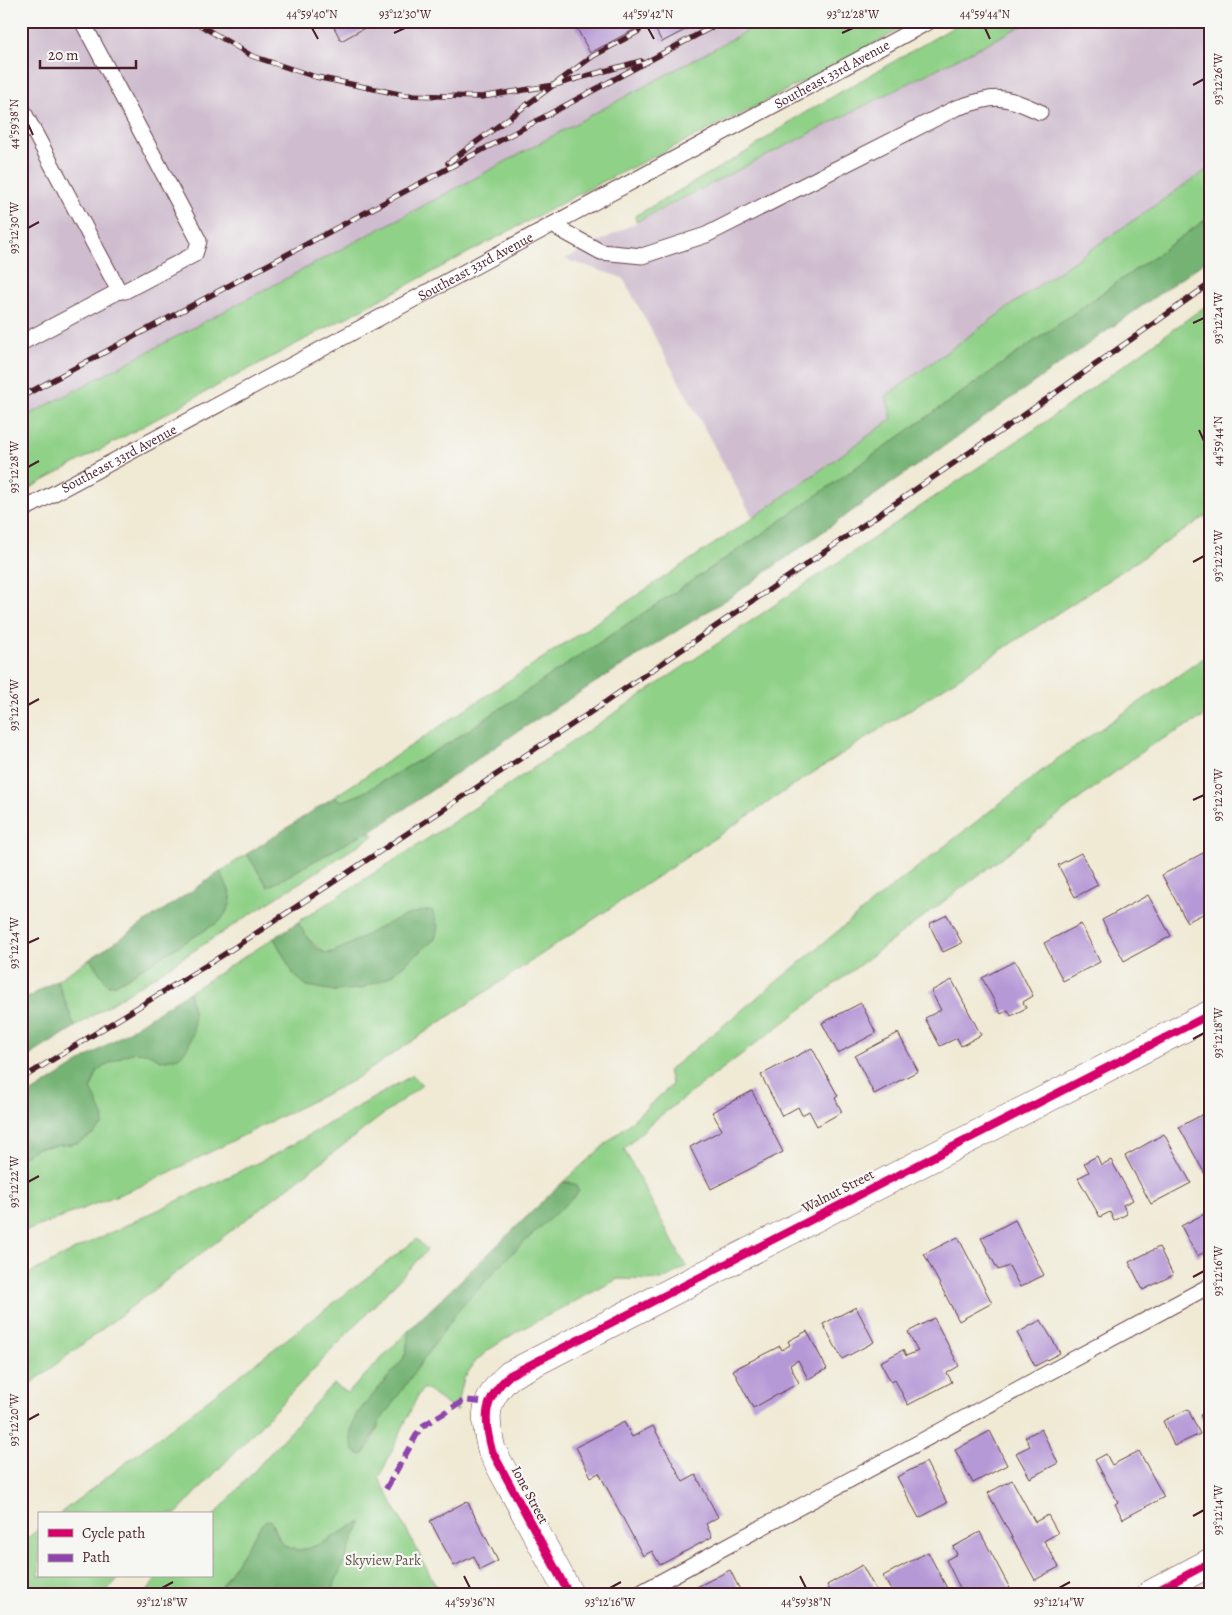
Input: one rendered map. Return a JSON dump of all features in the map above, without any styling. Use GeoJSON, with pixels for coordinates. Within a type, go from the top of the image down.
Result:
{"type":"FeatureCollection","features":[{"type":"Feature","properties":{"kind":"street","name":"Walnut Street"},"geometry":{"type":"LineString","coordinates":[[488,1403],[496,1387],[510,1375],[1211,1014]]}},
{"type":"Feature","properties":{"kind":"street","name":"Ione Street"},"geometry":{"type":"LineString","coordinates":[[488,1403],[485,1426],[492,1451],[569,1594]]}},
{"type":"Feature","properties":{"kind":"street"},"geometry":{"type":"LineString","coordinates":[[1151,1594],[1211,1562]]}},
{"type":"Feature","properties":{"kind":"lane"},"geometry":{"type":"LineString","coordinates":[[21,343],[118,291],[125,291],[195,254],[199,241],[82,21]]}},
{"type":"Feature","properties":{"kind":"lane","name":"Southeast 33rd Avenue"},"geometry":{"type":"LineString","coordinates":[[21,511],[930,21]]}},
{"type":"Feature","properties":{"kind":"lane"},"geometry":{"type":"LineString","coordinates":[[552,225],[601,252],[642,256],[706,235],[956,108],[993,97],[1012,100],[1040,112]]}},
{"type":"Feature","properties":{"kind":"lane"},"geometry":{"type":"LineString","coordinates":[[21,108],[118,291]]}},
{"type":"Feature","properties":{"kind":"lane"},"geometry":{"type":"LineString","coordinates":[[638,1594],[1211,1285]]}},
{"type":"Feature","properties":{"kind":"shaded area"},"geometry":{"type":"Polygon","coordinates":[[[21,21],[765,21],[453,190],[21,419],[21,21]]]}},
{"type":"Feature","properties":{"kind":"shaded area"},"geometry":{"type":"Polygon","coordinates":[[[1031,21],[1211,21],[1211,167],[1035,288],[886,396],[892,419],[753,518],[623,278],[565,259],[1031,21]]]}},
{"type":"Feature","properties":{"kind":"green space"},"geometry":{"type":"Polygon","coordinates":[[[765,21],[916,21],[753,108],[594,186],[200,395],[21,493],[21,419],[453,190],[765,21]]]}},
{"type":"Feature","properties":{"kind":"green space"},"geometry":{"type":"Polygon","coordinates":[[[964,21],[1031,21],[636,222],[635,216],[748,151],[794,119],[964,21]]]}},
{"type":"Feature","properties":{"kind":"green space"},"geometry":{"type":"Polygon","coordinates":[[[1211,167],[1211,216],[762,534],[449,743],[359,795],[342,801],[334,797],[753,518],[892,419],[886,396],[1035,288],[1211,167]]]}},
{"type":"Feature","properties":{"kind":"green space"},"geometry":{"type":"Polygon","coordinates":[[[1211,216],[1211,257],[732,596],[517,732],[369,833],[366,832],[268,887],[247,854],[334,797],[342,801],[359,795],[449,743],[762,534],[1211,216]]]}},
{"type":"Feature","properties":{"kind":"green space"},"geometry":{"type":"Polygon","coordinates":[[[1211,302],[1211,513],[782,793],[354,1080],[146,1184],[21,1233],[21,1158],[36,1148],[78,1143],[91,1088],[98,1070],[123,1056],[137,1052],[153,1056],[162,1061],[193,1011],[189,992],[274,938],[294,975],[335,991],[360,989],[389,977],[435,939],[325,953],[307,938],[298,922],[455,821],[1041,425],[1211,302]]]}},
{"type":"Feature","properties":{"kind":"green space","name":"Skyview Park"},"geometry":{"type":"Polygon","coordinates":[[[1211,653],[1211,713],[1148,747],[652,1122],[624,1149],[686,1267],[661,1280],[618,1279],[518,1331],[490,1349],[476,1361],[464,1378],[456,1411],[424,1388],[418,1395],[379,1478],[440,1594],[330,1594],[361,1522],[322,1544],[301,1550],[291,1549],[283,1544],[273,1524],[261,1525],[216,1594],[144,1594],[157,1578],[212,1578],[212,1518],[327,1390],[334,1384],[348,1393],[409,1330],[406,1353],[402,1361],[356,1415],[350,1435],[371,1444],[380,1421],[457,1312],[509,1256],[571,1182],[563,1182],[672,1085],[668,1071],[883,894],[1057,759],[1211,653]]]}},
{"type":"Feature","properties":{"kind":"green space"},"geometry":{"type":"Polygon","coordinates":[[[366,832],[374,835],[75,1027],[57,980],[90,959],[108,985],[116,984],[220,921],[229,907],[231,897],[220,872],[247,854],[268,887],[366,832]]]}},
{"type":"Feature","properties":{"kind":"green space"},"geometry":{"type":"Polygon","coordinates":[[[220,872],[230,892],[231,902],[220,921],[116,984],[108,985],[90,959],[220,872]]]}},
{"type":"Feature","properties":{"kind":"green space"},"geometry":{"type":"Polygon","coordinates":[[[432,910],[438,927],[435,939],[389,977],[360,989],[335,991],[307,986],[294,975],[274,938],[298,922],[307,937],[319,950],[330,953],[404,916],[432,910]]]}},
{"type":"Feature","properties":{"kind":"green space"},"geometry":{"type":"Polygon","coordinates":[[[57,980],[75,1027],[21,1061],[21,1002],[57,980]]]}},
{"type":"Feature","properties":{"kind":"green space"},"geometry":{"type":"Polygon","coordinates":[[[189,992],[194,1025],[193,1033],[191,1041],[181,1055],[162,1061],[153,1056],[137,1052],[123,1056],[98,1070],[91,1088],[104,1118],[103,1125],[78,1143],[37,1148],[21,1158],[21,1100],[189,992]]]}},
{"type":"Feature","properties":{"kind":"green space"},"geometry":{"type":"Polygon","coordinates":[[[413,1075],[422,1085],[21,1391],[21,1278],[78,1248],[278,1153],[413,1075]]]}},
{"type":"Feature","properties":{"kind":"green space"},"geometry":{"type":"Polygon","coordinates":[[[563,1182],[575,1184],[579,1192],[509,1256],[457,1312],[380,1421],[364,1454],[360,1455],[354,1451],[350,1435],[356,1415],[402,1361],[406,1353],[409,1330],[563,1182]]]}},
{"type":"Feature","properties":{"kind":"green space"},"geometry":{"type":"Polygon","coordinates":[[[417,1239],[427,1250],[178,1512],[62,1512],[417,1239]]]}},
{"type":"Feature","properties":{"kind":"green space"},"geometry":{"type":"Polygon","coordinates":[[[270,1520],[283,1544],[292,1549],[301,1550],[322,1543],[361,1522],[330,1594],[216,1594],[261,1525],[265,1521],[270,1520]]]}},
{"type":"Feature","properties":{"kind":"green space"},"geometry":{"type":"Polygon","coordinates":[[[38,1530],[38,1578],[118,1578],[104,1594],[21,1594],[21,1543],[38,1530]]]}},
{"type":"Feature","properties":{"kind":"building"},"geometry":{"type":"Polygon","coordinates":[[[331,21],[377,21],[341,41],[331,21]]]}},
{"type":"Feature","properties":{"kind":"building"},"geometry":{"type":"Polygon","coordinates":[[[573,21],[650,21],[590,53],[573,21]]]}},
{"type":"Feature","properties":{"kind":"building"},"geometry":{"type":"Polygon","coordinates":[[[651,21],[702,21],[662,42],[651,21]]]}},
{"type":"Feature","properties":{"kind":"building"},"geometry":{"type":"Polygon","coordinates":[[[1081,853],[1098,885],[1075,897],[1058,865],[1081,853]]]}},
{"type":"Feature","properties":{"kind":"building"},"geometry":{"type":"Polygon","coordinates":[[[1203,853],[1211,867],[1211,910],[1187,922],[1162,875],[1203,853]]]}},
{"type":"Feature","properties":{"kind":"building"},"geometry":{"type":"Polygon","coordinates":[[[1148,895],[1171,936],[1124,961],[1102,920],[1148,895]]]}},
{"type":"Feature","properties":{"kind":"building"},"geometry":{"type":"Polygon","coordinates":[[[947,915],[962,943],[943,952],[929,924],[947,915]]]}},
{"type":"Feature","properties":{"kind":"building"},"geometry":{"type":"Polygon","coordinates":[[[1081,924],[1100,962],[1063,981],[1044,943],[1081,924]]]}},
{"type":"Feature","properties":{"kind":"building"},"geometry":{"type":"Polygon","coordinates":[[[1015,961],[1033,996],[1023,1002],[1026,1008],[1011,1016],[1008,1010],[1001,1014],[982,978],[1015,961]]]}},
{"type":"Feature","properties":{"kind":"building"},"geometry":{"type":"Polygon","coordinates":[[[952,980],[981,1035],[961,1046],[957,1038],[940,1046],[925,1018],[941,1010],[931,991],[952,980]]]}},
{"type":"Feature","properties":{"kind":"building"},"geometry":{"type":"Polygon","coordinates":[[[861,1003],[876,1033],[838,1053],[822,1023],[861,1003]]]}},
{"type":"Feature","properties":{"kind":"building"},"geometry":{"type":"Polygon","coordinates":[[[898,1033],[918,1071],[874,1094],[855,1056],[898,1033]]]}},
{"type":"Feature","properties":{"kind":"building"},"geometry":{"type":"Polygon","coordinates":[[[812,1048],[838,1096],[835,1098],[842,1112],[817,1126],[809,1111],[802,1115],[798,1107],[782,1116],[761,1075],[812,1048]]]}},
{"type":"Feature","properties":{"kind":"building"},"geometry":{"type":"Polygon","coordinates":[[[752,1091],[783,1152],[711,1189],[690,1147],[722,1130],[712,1112],[752,1091]]]}},
{"type":"Feature","properties":{"kind":"building"},"geometry":{"type":"Polygon","coordinates":[[[1211,1110],[1211,1171],[1205,1174],[1179,1127],[1211,1110]]]}},
{"type":"Feature","properties":{"kind":"building"},"geometry":{"type":"Polygon","coordinates":[[[1164,1134],[1191,1183],[1151,1204],[1125,1156],[1164,1134]]]}},
{"type":"Feature","properties":{"kind":"building"},"geometry":{"type":"Polygon","coordinates":[[[1097,1156],[1101,1165],[1111,1160],[1133,1200],[1123,1205],[1127,1214],[1114,1221],[1110,1212],[1100,1217],[1078,1178],[1089,1172],[1084,1163],[1097,1156]]]}},
{"type":"Feature","properties":{"kind":"building"},"geometry":{"type":"Polygon","coordinates":[[[1208,1212],[1211,1217],[1211,1249],[1197,1256],[1181,1226],[1208,1212]]]}},
{"type":"Feature","properties":{"kind":"building"},"geometry":{"type":"Polygon","coordinates":[[[1015,1220],[1044,1275],[1020,1287],[1009,1266],[998,1270],[981,1238],[1015,1220]]]}},
{"type":"Feature","properties":{"kind":"building"},"geometry":{"type":"Polygon","coordinates":[[[958,1237],[992,1303],[959,1321],[924,1254],[958,1237]]]}},
{"type":"Feature","properties":{"kind":"building"},"geometry":{"type":"Polygon","coordinates":[[[1159,1247],[1173,1275],[1143,1290],[1129,1262],[1159,1247]]]}},
{"type":"Feature","properties":{"kind":"building"},"geometry":{"type":"Polygon","coordinates":[[[856,1307],[874,1342],[842,1359],[823,1324],[856,1307]]]}},
{"type":"Feature","properties":{"kind":"building"},"geometry":{"type":"Polygon","coordinates":[[[934,1318],[959,1366],[947,1373],[952,1382],[908,1405],[895,1380],[891,1382],[880,1362],[903,1350],[906,1356],[918,1351],[908,1332],[934,1318]]]}},
{"type":"Feature","properties":{"kind":"building"},"geometry":{"type":"Polygon","coordinates":[[[1041,1320],[1060,1353],[1035,1366],[1017,1333],[1041,1320]]]}},
{"type":"Feature","properties":{"kind":"building"},"geometry":{"type":"Polygon","coordinates":[[[807,1331],[827,1369],[808,1379],[798,1360],[790,1365],[799,1383],[753,1408],[733,1370],[780,1346],[782,1350],[790,1345],[788,1341],[807,1331]]]}},
{"type":"Feature","properties":{"kind":"building"},"geometry":{"type":"Polygon","coordinates":[[[1188,1409],[1200,1434],[1174,1446],[1163,1421],[1188,1409]]]}},
{"type":"Feature","properties":{"kind":"building"},"geometry":{"type":"Polygon","coordinates":[[[1211,1410],[1211,1435],[1200,1415],[1211,1410]]]}},
{"type":"Feature","properties":{"kind":"building"},"geometry":{"type":"Polygon","coordinates":[[[624,1422],[632,1437],[653,1426],[683,1482],[696,1475],[718,1517],[706,1524],[712,1537],[660,1565],[652,1551],[643,1556],[599,1473],[591,1477],[576,1447],[624,1422]]]}},
{"type":"Feature","properties":{"kind":"building"},"geometry":{"type":"Polygon","coordinates":[[[1041,1429],[1058,1463],[1030,1478],[1016,1453],[1030,1446],[1025,1437],[1041,1429]]]}},
{"type":"Feature","properties":{"kind":"building"},"geometry":{"type":"Polygon","coordinates":[[[990,1431],[1007,1465],[973,1483],[955,1450],[990,1431]]]}},
{"type":"Feature","properties":{"kind":"building"},"geometry":{"type":"Polygon","coordinates":[[[1139,1451],[1164,1497],[1123,1519],[1115,1504],[1118,1502],[1095,1460],[1106,1454],[1112,1465],[1139,1451]]]}},
{"type":"Feature","properties":{"kind":"building"},"geometry":{"type":"Polygon","coordinates":[[[926,1462],[947,1503],[919,1518],[897,1477],[926,1462]]]}},
{"type":"Feature","properties":{"kind":"building"},"geometry":{"type":"Polygon","coordinates":[[[1012,1480],[1035,1522],[1048,1515],[1058,1533],[1044,1541],[1059,1567],[1035,1580],[988,1493],[1012,1480]]]}},
{"type":"Feature","properties":{"kind":"building"},"geometry":{"type":"Polygon","coordinates":[[[467,1501],[498,1561],[480,1570],[474,1556],[454,1566],[430,1521],[467,1501]]]}},
{"type":"Feature","properties":{"kind":"building"},"geometry":{"type":"Polygon","coordinates":[[[980,1532],[1013,1594],[963,1594],[946,1560],[957,1554],[953,1547],[980,1532]]]}},
{"type":"Feature","properties":{"kind":"building"},"geometry":{"type":"Polygon","coordinates":[[[928,1552],[950,1594],[893,1594],[883,1576],[928,1552]]]}},
{"type":"Feature","properties":{"kind":"building"},"geometry":{"type":"Polygon","coordinates":[[[862,1565],[878,1594],[832,1594],[827,1585],[862,1565]]]}},
{"type":"Feature","properties":{"kind":"building"},"geometry":{"type":"Polygon","coordinates":[[[730,1570],[742,1594],[701,1594],[697,1587],[730,1570]]]}},
{"type":"Feature","properties":{"kind":"railway"},"geometry":{"type":"LineString","coordinates":[[193,21],[252,56],[316,77],[404,95],[482,97],[554,85],[641,61]]}},
{"type":"Feature","properties":{"kind":"railway"},"geometry":{"type":"LineString","coordinates":[[21,397],[723,21]]}},
{"type":"Feature","properties":{"kind":"railway"},"geometry":{"type":"LineString","coordinates":[[448,163],[593,56],[639,31]]}},
{"type":"Feature","properties":{"kind":"railway"},"geometry":{"type":"LineString","coordinates":[[21,1079],[223,955],[588,714],[1024,415],[1211,283]]}},
{"type":"Feature","properties":{"kind":"marked path"},"geometry":{"type":"LineString","coordinates":[[386,1489],[421,1427],[465,1400],[488,1403]]}},
{"type":"Feature","properties":{"kind":"cycle path"},"geometry":{"type":"LineString","coordinates":[[569,1594],[492,1451],[487,1428],[487,1409],[495,1392],[510,1375],[1211,1014]]}},
{"type":"Feature","properties":{"kind":"cycle path"},"geometry":{"type":"LineString","coordinates":[[1151,1594],[1211,1562]]}}]}
